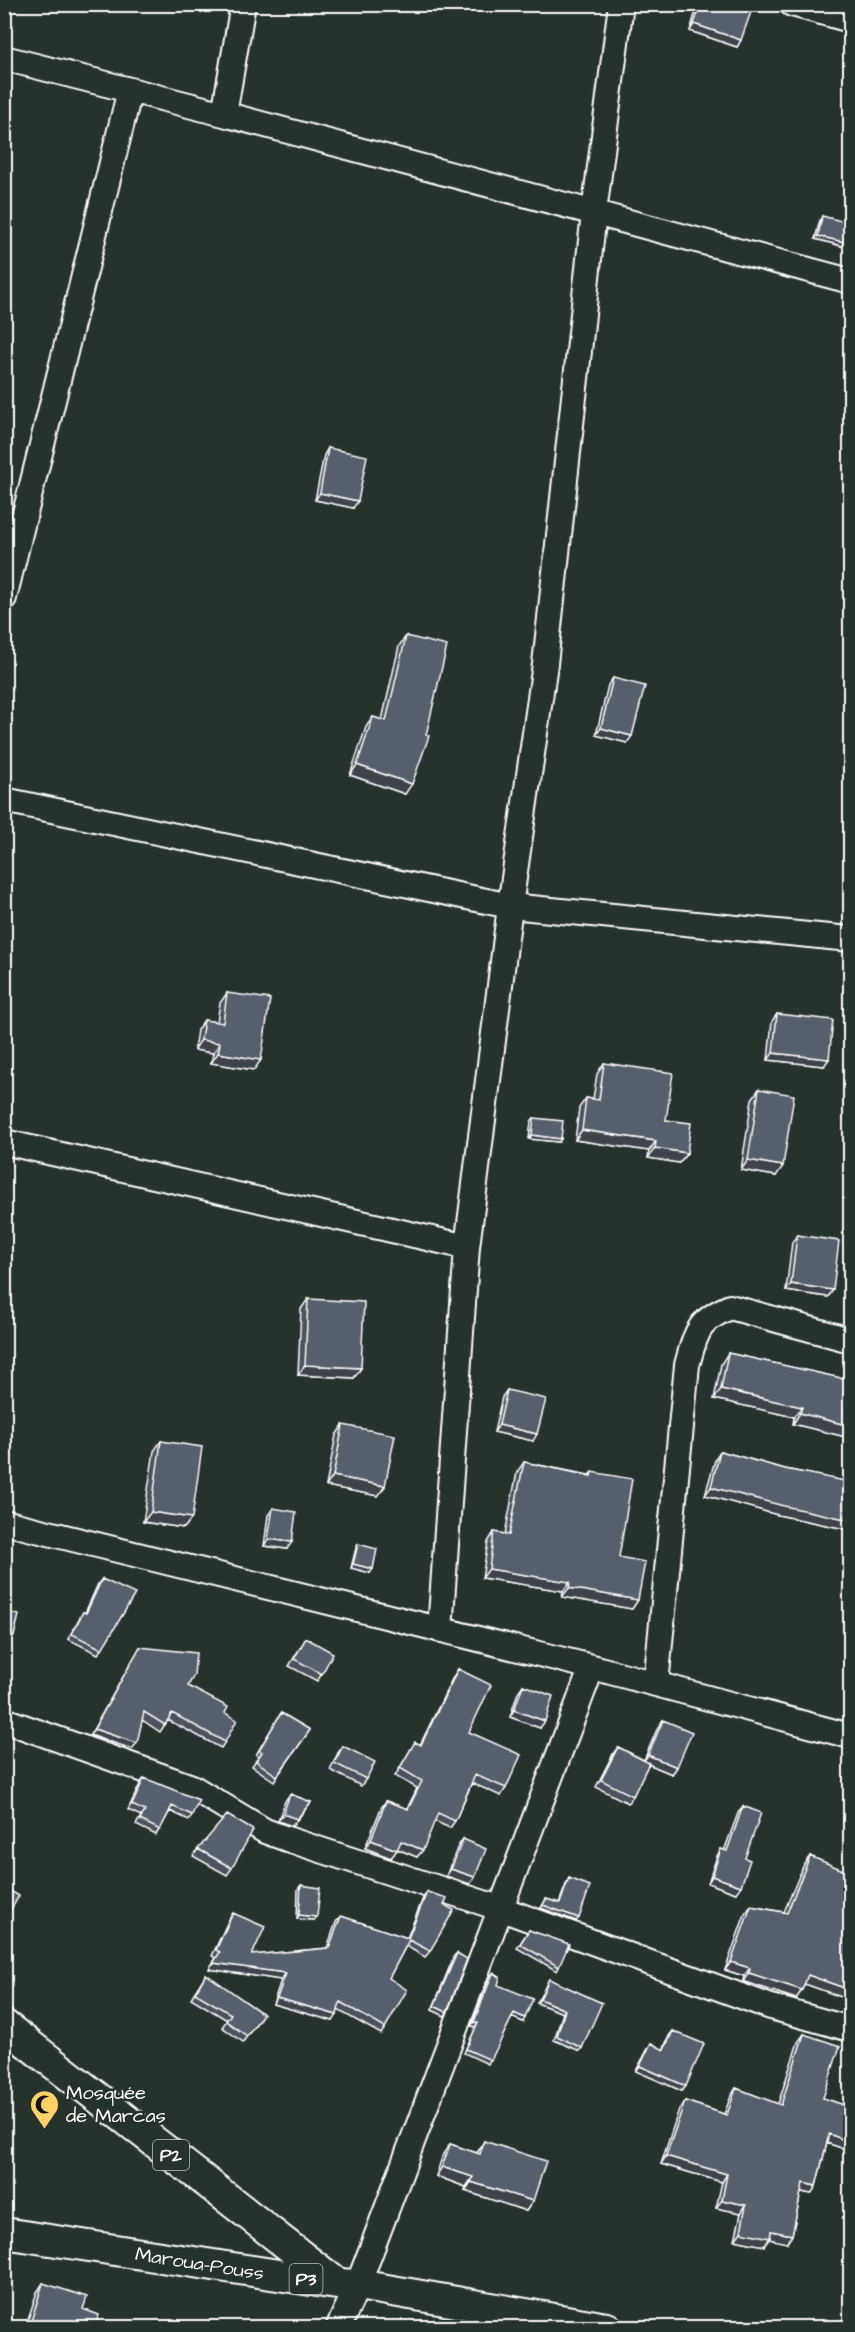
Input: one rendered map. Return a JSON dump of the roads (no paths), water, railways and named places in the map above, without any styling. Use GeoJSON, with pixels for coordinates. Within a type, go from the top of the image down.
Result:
{"type":"FeatureCollection","features":[{"type":"Feature","properties":{"kind":"main road","name":"P2"},"geometry":{"type":"LineString","coordinates":[[4,2025],[347,2284]]}},
{"type":"Feature","properties":{"kind":"main road","name":"Maroua-Pouss"},"geometry":{"type":"LineString","coordinates":[[4,2233],[347,2284],[607,2328]]}},
{"type":"Feature","properties":{"kind":"street"},"geometry":{"type":"LineString","coordinates":[[224,114],[243,4]]}},
{"type":"Feature","properties":{"kind":"street"},"geometry":{"type":"LineString","coordinates":[[440,1630],[468,1247],[510,906],[545,664],[594,213],[621,4]]}},
{"type":"Feature","properties":{"kind":"street"},"geometry":{"type":"LineString","coordinates":[[792,4],[850,20]]}},
{"type":"Feature","properties":{"kind":"street"},"geometry":{"type":"LineString","coordinates":[[4,58],[224,114],[850,281]]}},
{"type":"Feature","properties":{"kind":"street"},"geometry":{"type":"LineString","coordinates":[[4,598],[130,90]]}},
{"type":"Feature","properties":{"kind":"street"},"geometry":{"type":"LineString","coordinates":[[4,800],[510,906],[850,939]]}},
{"type":"Feature","properties":{"kind":"street"},"geometry":{"type":"LineString","coordinates":[[4,1142],[468,1247]]}},
{"type":"Feature","properties":{"kind":"street"},"geometry":{"type":"LineString","coordinates":[[656,1684],[687,1365],[696,1330],[711,1315],[730,1307],[850,1340]]}},
{"type":"Feature","properties":{"kind":"street"},"geometry":{"type":"LineString","coordinates":[[4,1522],[592,1667],[850,1736]]}},
{"type":"Feature","properties":{"kind":"street"},"geometry":{"type":"LineString","coordinates":[[338,2328],[347,2284],[499,1908],[592,1667]]}},
{"type":"Feature","properties":{"kind":"street"},"geometry":{"type":"LineString","coordinates":[[4,1720],[192,1787],[276,1835],[499,1908],[771,2007],[850,2028]]}},
{"type":"Feature","properties":{"kind":"place","name":"Mosquée de Marcas"},"geometry":{"type":"Point","coordinates":[45,2130]}}]}
